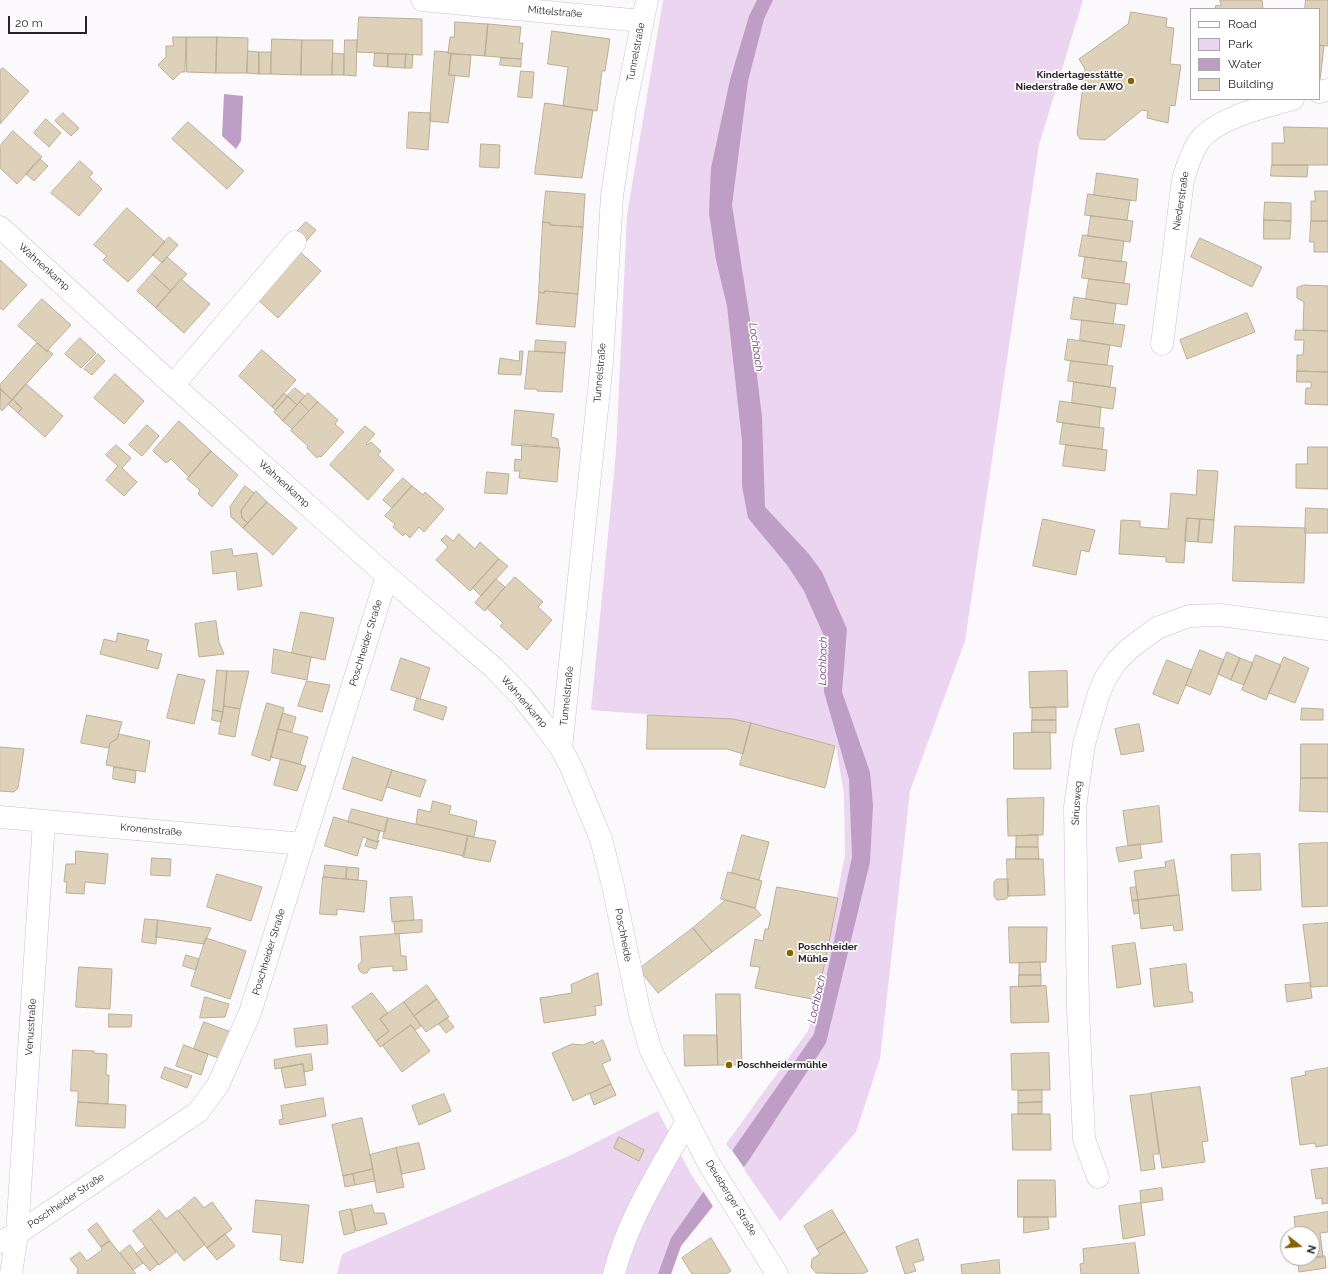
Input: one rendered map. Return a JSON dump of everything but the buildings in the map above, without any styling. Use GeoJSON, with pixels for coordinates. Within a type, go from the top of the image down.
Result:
{"type":"FeatureCollection","features":[{"type":"Feature","properties":{"kind":"street","name":"Mittelstraße"},"geometry":{"type":"LineString","coordinates":[[422,0],[644,10]]}},
{"type":"Feature","properties":{"kind":"street","name":"Tunnelstraße"},"geometry":{"type":"LineString","coordinates":[[561,748],[602,362],[612,196],[644,10]]}},
{"type":"Feature","properties":{"kind":"street","name":"Niederstraße"},"geometry":{"type":"LineString","coordinates":[[1162,344],[1183,180],[1190,158],[1205,134],[1223,123],[1255,110],[1290,100]]}},
{"type":"Feature","properties":{"kind":"street","name":"Wahnenkamp"},"geometry":{"type":"LineString","coordinates":[[0,227],[173,385],[387,576],[494,668],[522,697],[561,748]]}},
{"type":"Feature","properties":{"kind":"street"},"geometry":{"type":"LineString","coordinates":[[173,385],[295,242]]}},
{"type":"Feature","properties":{"kind":"street","name":"Poschheider Straße"},"geometry":{"type":"LineString","coordinates":[[8,1238],[198,1112],[210,1098],[221,1080],[250,1013],[387,576]]}},
{"type":"Feature","properties":{"kind":"street","name":"Siriusweg"},"geometry":{"type":"LineString","coordinates":[[1098,1176],[1084,1138],[1078,1002],[1075,807],[1084,744],[1099,693],[1106,677],[1117,661],[1129,649],[1157,628],[1189,616],[1220,615],[1328,629]]}},
{"type":"Feature","properties":{"kind":"street","name":"Poschheide"},"geometry":{"type":"LineString","coordinates":[[561,748],[583,792],[601,839],[613,886],[640,1014],[651,1051],[687,1121]]}},
{"type":"Feature","properties":{"kind":"street","name":"Kronenstraße"},"geometry":{"type":"LineString","coordinates":[[0,817],[303,844]]}},
{"type":"Feature","properties":{"kind":"street","name":"Venusstraße"},"geometry":{"type":"LineString","coordinates":[[11,1274],[8,1238],[44,821]]}},
{"type":"Feature","properties":{"kind":"street"},"geometry":{"type":"LineString","coordinates":[[614,1274],[625,1238],[643,1199],[687,1121]]}},
{"type":"Feature","properties":{"kind":"street","name":"Deusberger Straße"},"geometry":{"type":"LineString","coordinates":[[687,1121],[709,1164],[777,1274]]}},
{"type":"Feature","properties":{"kind":"green space"},"geometry":{"type":"Polygon","coordinates":[[[663,0],[1083,0],[1039,145],[965,641],[910,791],[880,1059],[856,1132],[780,1221],[726,1144],[808,1031],[817,1000],[845,855],[844,795],[836,746],[733,719],[591,710],[616,452],[627,215],[663,0]]]}},
{"type":"Feature","properties":{"kind":"green space"},"geometry":{"type":"Polygon","coordinates":[[[658,1111],[692,1176],[713,1207],[681,1246],[671,1274],[337,1274],[342,1254],[571,1155],[658,1111]]]}},
{"type":"Feature","properties":{"kind":"water"},"geometry":{"type":"Polygon","coordinates":[[[757,0],[773,0],[764,19],[748,81],[732,205],[751,326],[762,417],[765,507],[809,554],[822,572],[847,629],[842,692],[870,772],[873,805],[870,862],[826,1043],[747,1163],[681,1246],[671,1274],[658,1274],[671,1238],[814,1034],[852,857],[849,779],[824,692],[824,636],[804,591],[787,565],[748,518],[742,486],[742,441],[727,306],[716,260],[709,213],[711,168],[730,80],[749,16],[757,0]]]}},
{"type":"Feature","properties":{"kind":"water"},"geometry":{"type":"Polygon","coordinates":[[[224,94],[243,96],[241,141],[236,149],[222,136],[224,94]]]}},
{"type":"Feature","properties":{"kind":"pier"},"geometry":{"type":"Polygon","coordinates":[[[731,1149],[745,1169],[714,1208],[703,1191],[731,1149]]]}},
{"type":"Feature","properties":{"kind":"place","name":"Kindertagesstätte Niederstraße der AWO"},"geometry":{"type":"Point","coordinates":[1131,81]}},
{"type":"Feature","properties":{"kind":"place","name":"Poschheider Mühle"},"geometry":{"type":"Point","coordinates":[790,953]}},
{"type":"Feature","properties":{"kind":"place","name":"Poschheidermühle"},"geometry":{"type":"Point","coordinates":[729,1065]}},
{"type":"Feature","properties":{"kind":"water label","name":"Lochbach"},"geometry":{"type":"Point","coordinates":[756,347]}},
{"type":"Feature","properties":{"kind":"water label","name":"Lochbach"},"geometry":{"type":"Point","coordinates":[823,661]}},
{"type":"Feature","properties":{"kind":"water label","name":"Lochbach"},"geometry":{"type":"Point","coordinates":[817,999]}}]}
